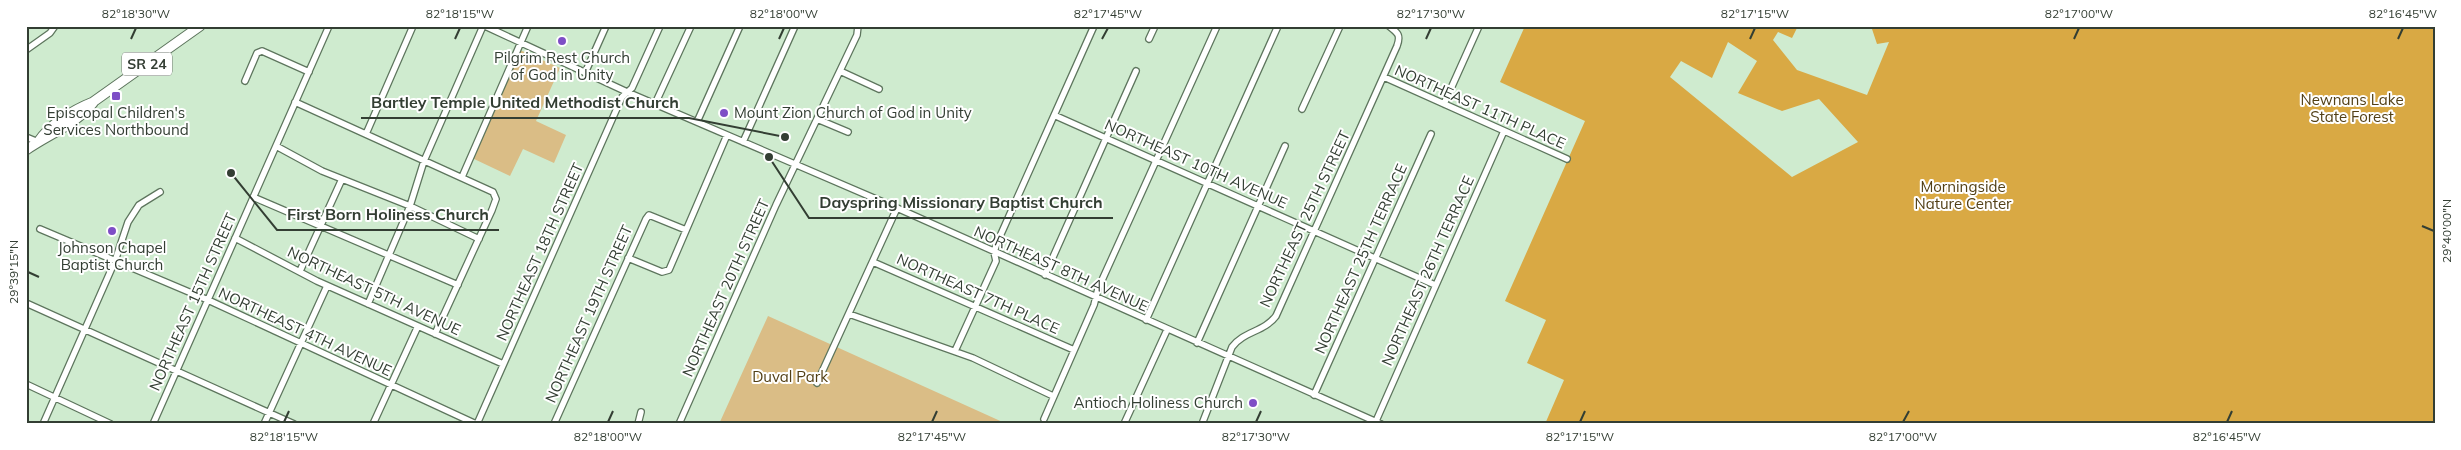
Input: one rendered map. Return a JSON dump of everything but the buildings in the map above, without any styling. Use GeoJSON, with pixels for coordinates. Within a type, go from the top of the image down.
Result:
{"type":"FeatureCollection","features":[{"type":"Feature","properties":{"kind":"highway","name":"SR 24"},"geometry":{"type":"LineString","coordinates":[[26,150],[38,142],[45,132],[79,108],[93,102],[200,26]]}},
{"type":"Feature","properties":{"kind":"street"},"geometry":{"type":"LineString","coordinates":[[26,50],[50,33],[55,26]]}},
{"type":"Feature","properties":{"kind":"street","name":"NORTHEAST 15TH STREET"},"geometry":{"type":"LineString","coordinates":[[153,424],[329,26]]}},
{"type":"Feature","properties":{"kind":"street"},"geometry":{"type":"LineString","coordinates":[[366,134],[412,26]]}},
{"type":"Feature","properties":{"kind":"street"},"geometry":{"type":"LineString","coordinates":[[368,304],[410,206],[424,161],[484,26]]}},
{"type":"Feature","properties":{"kind":"street","name":"NORTHEAST 8TH AVENUE"},"geometry":{"type":"LineString","coordinates":[[484,26],[627,92],[897,208],[1378,423]]}},
{"type":"Feature","properties":{"kind":"street"},"geometry":{"type":"LineString","coordinates":[[462,178],[528,26]]}},
{"type":"Feature","properties":{"kind":"street"},"geometry":{"type":"LineString","coordinates":[[585,73],[606,26]]}},
{"type":"Feature","properties":{"kind":"street","name":"NORTHEAST 18TH STREET"},"geometry":{"type":"LineString","coordinates":[[477,424],[622,97],[632,88],[660,26]]}},
{"type":"Feature","properties":{"kind":"street"},"geometry":{"type":"LineString","coordinates":[[655,104],[690,26]]}},
{"type":"Feature","properties":{"kind":"street"},"geometry":{"type":"LineString","coordinates":[[698,122],[740,26]]}},
{"type":"Feature","properties":{"kind":"street"},"geometry":{"type":"LineString","coordinates":[[743,142],[795,26]]}},
{"type":"Feature","properties":{"kind":"street","name":"NORTHEAST 20TH STREET"},"geometry":{"type":"LineString","coordinates":[[679,424],[817,118],[857,35],[858,26]]}},
{"type":"Feature","properties":{"kind":"street"},"geometry":{"type":"LineString","coordinates":[[955,351],[996,261],[994,252],[1056,116],[1094,26]]}},
{"type":"Feature","properties":{"kind":"street"},"geometry":{"type":"LineString","coordinates":[[1149,39],[1155,26]]}},
{"type":"Feature","properties":{"kind":"street"},"geometry":{"type":"LineString","coordinates":[[1044,419],[1156,160],[1217,26]]}},
{"type":"Feature","properties":{"kind":"street"},"geometry":{"type":"LineString","coordinates":[[1146,320],[1278,26]]}},
{"type":"Feature","properties":{"kind":"street"},"geometry":{"type":"LineString","coordinates":[[1302,109],[1340,26]]}},
{"type":"Feature","properties":{"kind":"street","name":"NORTHEAST 25TH STREET"},"geometry":{"type":"LineString","coordinates":[[1202,424],[1227,365],[1228,357],[1239,338],[1266,326],[1276,316],[1400,39],[1398,34],[1389,26]]}},
{"type":"Feature","properties":{"kind":"street"},"geometry":{"type":"LineString","coordinates":[[1444,104],[1479,26]]}},
{"type":"Feature","properties":{"kind":"street"},"geometry":{"type":"LineString","coordinates":[[244,82],[257,54],[262,51],[309,72]]}},
{"type":"Feature","properties":{"kind":"street"},"geometry":{"type":"LineString","coordinates":[[840,71],[879,89]]}},
{"type":"Feature","properties":{"kind":"street"},"geometry":{"type":"LineString","coordinates":[[1045,275],[1136,71]]}},
{"type":"Feature","properties":{"kind":"street","name":"NORTHEAST 11TH PLACE"},"geometry":{"type":"LineString","coordinates":[[1384,77],[1567,159]]}},
{"type":"Feature","properties":{"kind":"street"},"geometry":{"type":"LineString","coordinates":[[296,102],[486,188],[494,195],[496,199],[480,239],[435,334]]}},
{"type":"Feature","properties":{"kind":"street","name":"NORTHEAST 10TH AVENUE"},"geometry":{"type":"LineString","coordinates":[[1056,116],[1435,286]]}},
{"type":"Feature","properties":{"kind":"street"},"geometry":{"type":"LineString","coordinates":[[817,118],[848,132]]}},
{"type":"Feature","properties":{"kind":"street","name":"NORTHEAST 26TH TERRACE"},"geometry":{"type":"LineString","coordinates":[[1378,423],[1435,286],[1504,131]]}},
{"type":"Feature","properties":{"kind":"street","name":"NORTHEAST 25TH TERRACE"},"geometry":{"type":"LineString","coordinates":[[1314,395],[1431,134]]}},
{"type":"Feature","properties":{"kind":"street"},"geometry":{"type":"LineString","coordinates":[[628,258],[662,272],[669,270],[727,135]]}},
{"type":"Feature","properties":{"kind":"street"},"geometry":{"type":"LineString","coordinates":[[26,137],[38,142]]}},
{"type":"Feature","properties":{"kind":"street"},"geometry":{"type":"LineString","coordinates":[[276,146],[302,161],[410,206],[480,239]]}},
{"type":"Feature","properties":{"kind":"street"},"geometry":{"type":"LineString","coordinates":[[1197,343],[1285,146]]}},
{"type":"Feature","properties":{"kind":"street"},"geometry":{"type":"LineString","coordinates":[[300,271],[342,179]]}},
{"type":"Feature","properties":{"kind":"street"},"geometry":{"type":"LineString","coordinates":[[43,424],[115,261],[128,222],[139,205],[160,192]]}},
{"type":"Feature","properties":{"kind":"street"},"geometry":{"type":"LineString","coordinates":[[253,197],[458,285]]}},
{"type":"Feature","properties":{"kind":"street"},"geometry":{"type":"LineString","coordinates":[[817,383],[897,208]]}},
{"type":"Feature","properties":{"kind":"street","name":"NORTHEAST 19TH STREET"},"geometry":{"type":"LineString","coordinates":[[554,424],[649,215],[686,230]]}},
{"type":"Feature","properties":{"kind":"street","name":"NORTHEAST 4TH AVENUE"},"geometry":{"type":"LineString","coordinates":[[40,228],[208,300],[477,424]]}},
{"type":"Feature","properties":{"kind":"street","name":"NORTHEAST 5TH AVENUE"},"geometry":{"type":"LineString","coordinates":[[235,238],[327,286],[503,364]]}},
{"type":"Feature","properties":{"kind":"street","name":"NORTHEAST 7TH PLACE"},"geometry":{"type":"LineString","coordinates":[[873,262],[975,305],[1074,350]]}},
{"type":"Feature","properties":{"kind":"street"},"geometry":{"type":"LineString","coordinates":[[264,424],[327,286]]}},
{"type":"Feature","properties":{"kind":"street"},"geometry":{"type":"LineString","coordinates":[[26,303],[294,424]]}},
{"type":"Feature","properties":{"kind":"street"},"geometry":{"type":"LineString","coordinates":[[849,314],[955,351],[1053,396]]}},
{"type":"Feature","properties":{"kind":"street"},"geometry":{"type":"LineString","coordinates":[[373,424],[418,326]]}},
{"type":"Feature","properties":{"kind":"street"},"geometry":{"type":"LineString","coordinates":[[1124,424],[1167,330]]}},
{"type":"Feature","properties":{"kind":"street"},"geometry":{"type":"LineString","coordinates":[[26,384],[111,424]]}},
{"type":"Feature","properties":{"kind":"street"},"geometry":{"type":"LineString","coordinates":[[638,424],[641,412]]}},
{"type":"Feature","properties":{"kind":"green space","name":"Morningside Nature Center"},"geometry":{"type":"Polygon","coordinates":[[[1525,26],[1798,26],[1792,38],[1778,32],[1773,40],[1797,70],[1867,95],[1889,42],[1877,44],[1871,26],[2435,26],[2435,424],[1545,424],[1564,380],[1527,363],[1546,320],[1505,301],[1585,121],[1500,82],[1525,26]],[[1728,42],[1712,78],[1681,61],[1670,77],[1792,177],[1858,142],[1819,99],[1782,111],[1738,93],[1757,61],[1728,42]]]}},
{"type":"Feature","properties":{"kind":"green space"},"geometry":{"type":"Polygon","coordinates":[[[520,50],[560,68],[536,121],[566,135],[554,163],[523,149],[510,176],[472,158],[520,50]]]}},
{"type":"Feature","properties":{"kind":"green space","name":"Duval Park"},"geometry":{"type":"Polygon","coordinates":[[[768,316],[1007,424],[719,424],[768,316]]]}},
{"type":"Feature","properties":{"kind":"place","name":"Pilgrim Rest Church of God in Unity"},"geometry":{"type":"Point","coordinates":[562,41]}},
{"type":"Feature","properties":{"kind":"place","name":"Episcopal Children's Services Northbound"},"geometry":{"type":"Point","coordinates":[116,96]}},
{"type":"Feature","properties":{"kind":"place","name":"Mount Zion Church of God in Unity"},"geometry":{"type":"Point","coordinates":[724,113]}},
{"type":"Feature","properties":{"kind":"place","name":"Bartley Temple United Methodist Church"},"geometry":{"type":"Point","coordinates":[785,137]}},
{"type":"Feature","properties":{"kind":"place","name":"Dayspring Missionary Baptist Church"},"geometry":{"type":"Point","coordinates":[769,157]}},
{"type":"Feature","properties":{"kind":"place","name":"First Born Holiness Church"},"geometry":{"type":"Point","coordinates":[231,173]}},
{"type":"Feature","properties":{"kind":"place","name":"Johnson Chapel Baptist Church"},"geometry":{"type":"Point","coordinates":[112,231]}},
{"type":"Feature","properties":{"kind":"place","name":"Antioch Holiness Church"},"geometry":{"type":"Point","coordinates":[1253,403]}},
{"type":"Feature","properties":{"kind":"park label","name":"Newnans Lake State Forest"},"geometry":{"type":"Point","coordinates":[2352,108]}}]}
